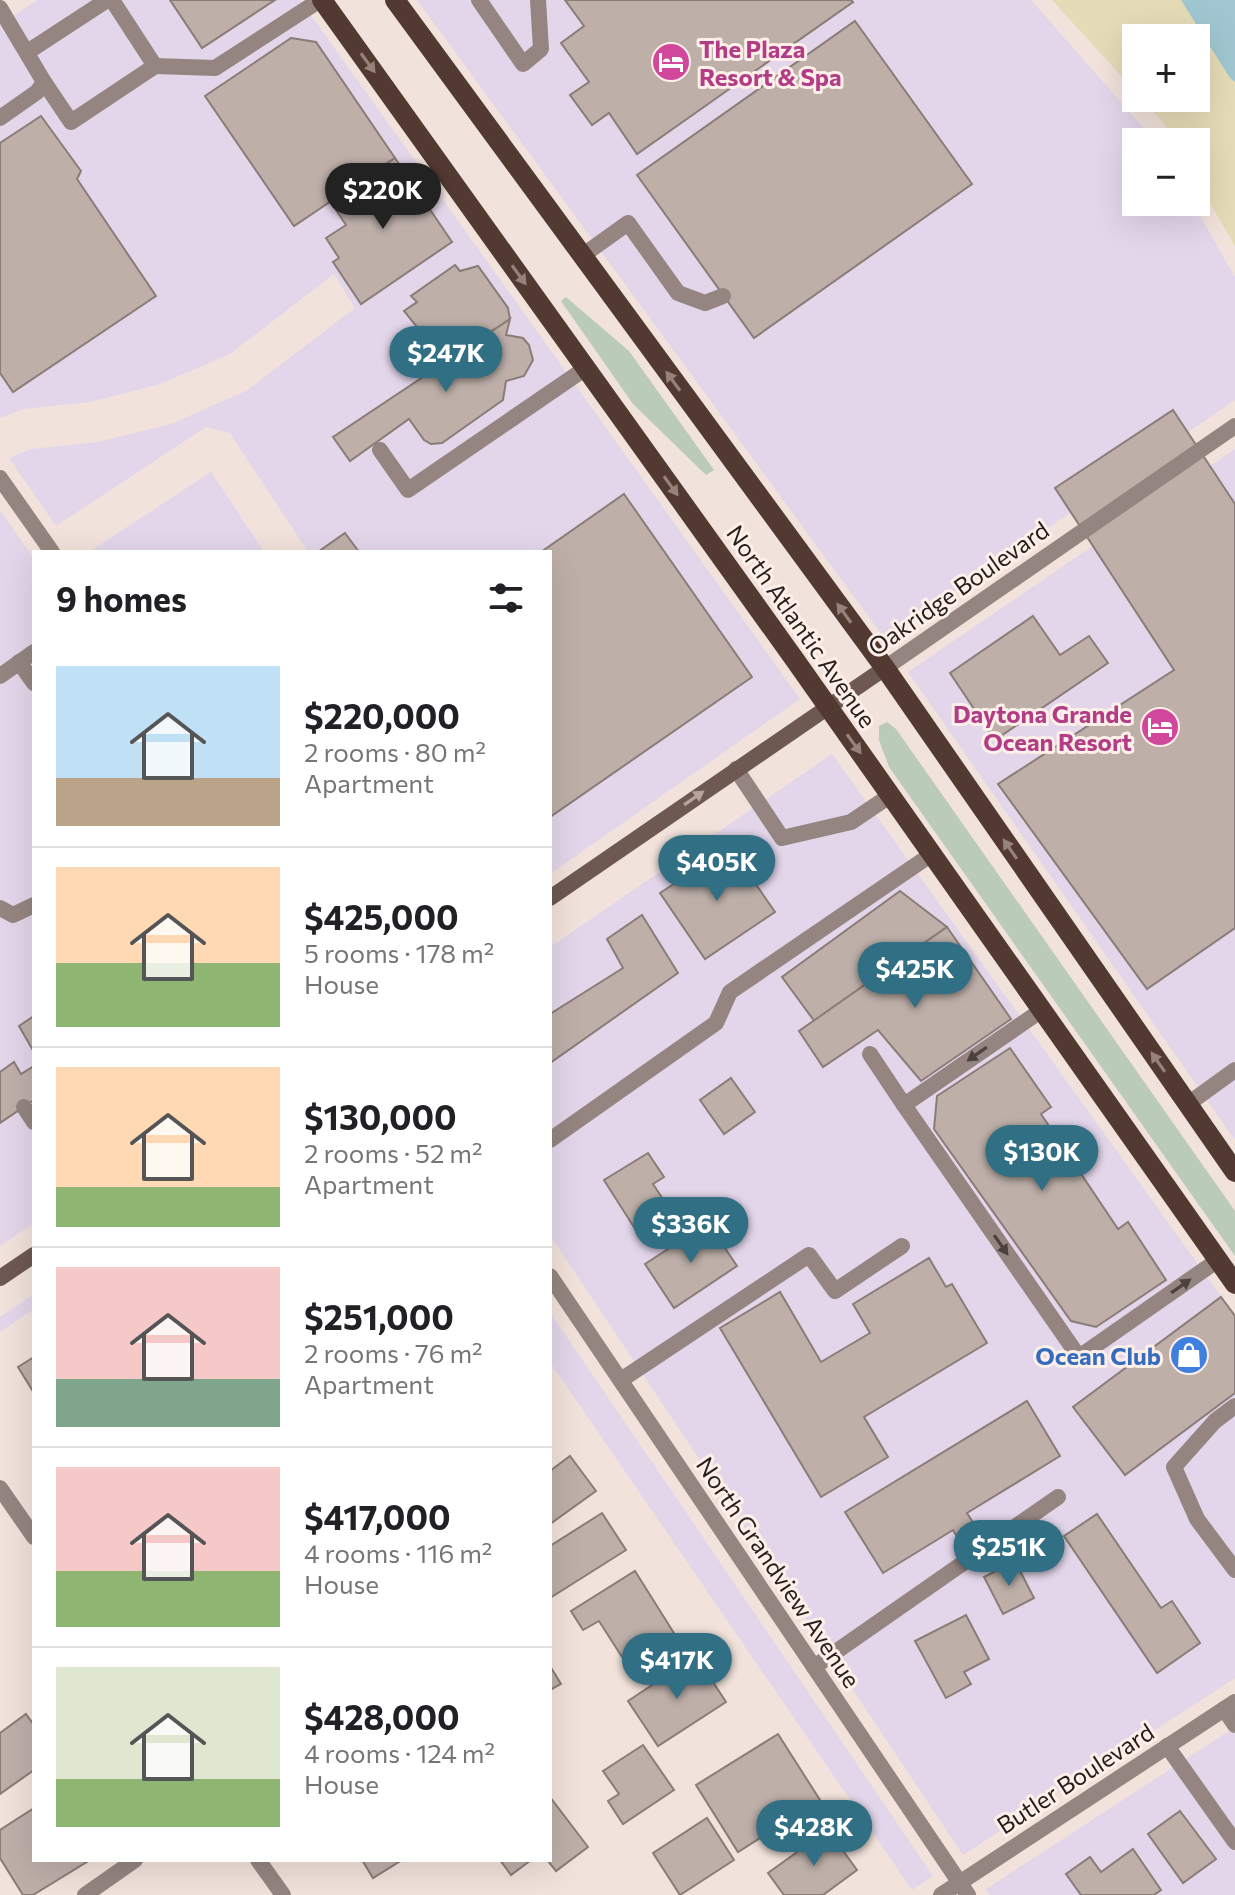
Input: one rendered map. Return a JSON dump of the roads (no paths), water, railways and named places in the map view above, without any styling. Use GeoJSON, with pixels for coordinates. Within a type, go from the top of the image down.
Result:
{"type":"FeatureCollection","features":[{"type":"Feature","properties":{"kind":"main road","name":"North Atlantic Avenue"},"geometry":{"type":"LineString","coordinates":[[321,0],[891,795],[1235,1284]]}},
{"type":"Feature","properties":{"kind":"main road","name":"North Atlantic Avenue"},"geometry":{"type":"LineString","coordinates":[[395,0],[885,668],[1235,1172]]}},
{"type":"Feature","properties":{"kind":"main road","name":"Oakridge Boulevard"},"geometry":{"type":"LineString","coordinates":[[552,897],[885,668]]}},
{"type":"Feature","properties":{"kind":"main road"},"geometry":{"type":"LineString","coordinates":[[0,1278],[32,1256]]}},
{"type":"Feature","properties":{"kind":"street"},"geometry":{"type":"LineString","coordinates":[[29,51],[110,0],[155,66]]}},
{"type":"Feature","properties":{"kind":"street"},"geometry":{"type":"LineString","coordinates":[[0,8],[71,122],[155,66],[215,68],[321,0]]}},
{"type":"Feature","properties":{"kind":"street"},"geometry":{"type":"LineString","coordinates":[[479,0],[523,64],[541,49],[538,0]]}},
{"type":"Feature","properties":{"kind":"street"},"geometry":{"type":"LineString","coordinates":[[0,118],[37,92],[44,82]]}},
{"type":"Feature","properties":{"kind":"street"},"geometry":{"type":"LineString","coordinates":[[582,256],[632,220],[678,293],[705,303],[723,296]]}},
{"type":"Feature","properties":{"kind":"street"},"geometry":{"type":"LineString","coordinates":[[380,450],[408,490],[586,368]]}},
{"type":"Feature","properties":{"kind":"street","name":"Oakridge Boulevard"},"geometry":{"type":"LineString","coordinates":[[885,668],[1235,426]]}},
{"type":"Feature","properties":{"kind":"street"},"geometry":{"type":"LineString","coordinates":[[0,478],[51,550]]}},
{"type":"Feature","properties":{"kind":"street"},"geometry":{"type":"LineString","coordinates":[[0,676],[32,653]]}},
{"type":"Feature","properties":{"kind":"street"},"geometry":{"type":"LineString","coordinates":[[19,662],[32,680]]}},
{"type":"Feature","properties":{"kind":"street"},"geometry":{"type":"LineString","coordinates":[[736,769],[782,838],[851,822],[891,795]]}},
{"type":"Feature","properties":{"kind":"street"},"geometry":{"type":"LineString","coordinates":[[552,1139],[716,1023],[730,992],[932,854]]}},
{"type":"Feature","properties":{"kind":"street"},"geometry":{"type":"LineString","coordinates":[[0,908],[13,915],[32,906]]}},
{"type":"Feature","properties":{"kind":"street"},"geometry":{"type":"LineString","coordinates":[[904,1105],[1042,1010]]}},
{"type":"Feature","properties":{"kind":"street"},"geometry":{"type":"LineString","coordinates":[[870,1054],[1079,1357],[1218,1260]]}},
{"type":"Feature","properties":{"kind":"street"},"geometry":{"type":"LineString","coordinates":[[1188,1104],[1235,1070]]}},
{"type":"Feature","properties":{"kind":"street"},"geometry":{"type":"LineString","coordinates":[[24,1107],[32,1119]]}},
{"type":"Feature","properties":{"kind":"street"},"geometry":{"type":"LineString","coordinates":[[621,1380],[809,1255],[835,1291],[902,1246]]}},
{"type":"Feature","properties":{"kind":"street","name":"North Grandview Avenue"},"geometry":{"type":"LineString","coordinates":[[552,1279],[964,1888]]}},
{"type":"Feature","properties":{"kind":"street"},"geometry":{"type":"LineString","coordinates":[[1235,1406],[1215,1421],[1174,1467],[1197,1519],[1235,1570]]}},
{"type":"Feature","properties":{"kind":"street"},"geometry":{"type":"LineString","coordinates":[[0,1488],[32,1534]]}},
{"type":"Feature","properties":{"kind":"street"},"geometry":{"type":"LineString","coordinates":[[814,1667],[1058,1497]]}},
{"type":"Feature","properties":{"kind":"street"},"geometry":{"type":"LineString","coordinates":[[1230,1706],[1235,1725]]}},
{"type":"Feature","properties":{"kind":"street","name":"Butler Boulevard"},"geometry":{"type":"LineString","coordinates":[[941,1895],[964,1888],[1167,1746],[1230,1706]]}},
{"type":"Feature","properties":{"kind":"street"},"geometry":{"type":"LineString","coordinates":[[1167,1746],[1235,1842]]}},
{"type":"Feature","properties":{"kind":"street"},"geometry":{"type":"LineString","coordinates":[[85,1895],[132,1862]]}},
{"type":"Feature","properties":{"kind":"street"},"geometry":{"type":"LineString","coordinates":[[259,1862],[283,1895]]}},
{"type":"Feature","properties":{"kind":"water"},"geometry":{"type":"Polygon","coordinates":[[[1181,0],[1235,0],[1235,82],[1210,46],[1210,24],[1196,24],[1181,0]]]}},
{"type":"Feature","properties":{"kind":"place","name":"The Plaza Resort & Spa"},"geometry":{"type":"Point","coordinates":[671,62]}},
{"type":"Feature","properties":{"kind":"place","name":"Daytona Grande Ocean Resort"},"geometry":{"type":"Point","coordinates":[1160,727]}},
{"type":"Feature","properties":{"kind":"place","name":"Ocean Club"},"geometry":{"type":"Point","coordinates":[1189,1355]}}]}
